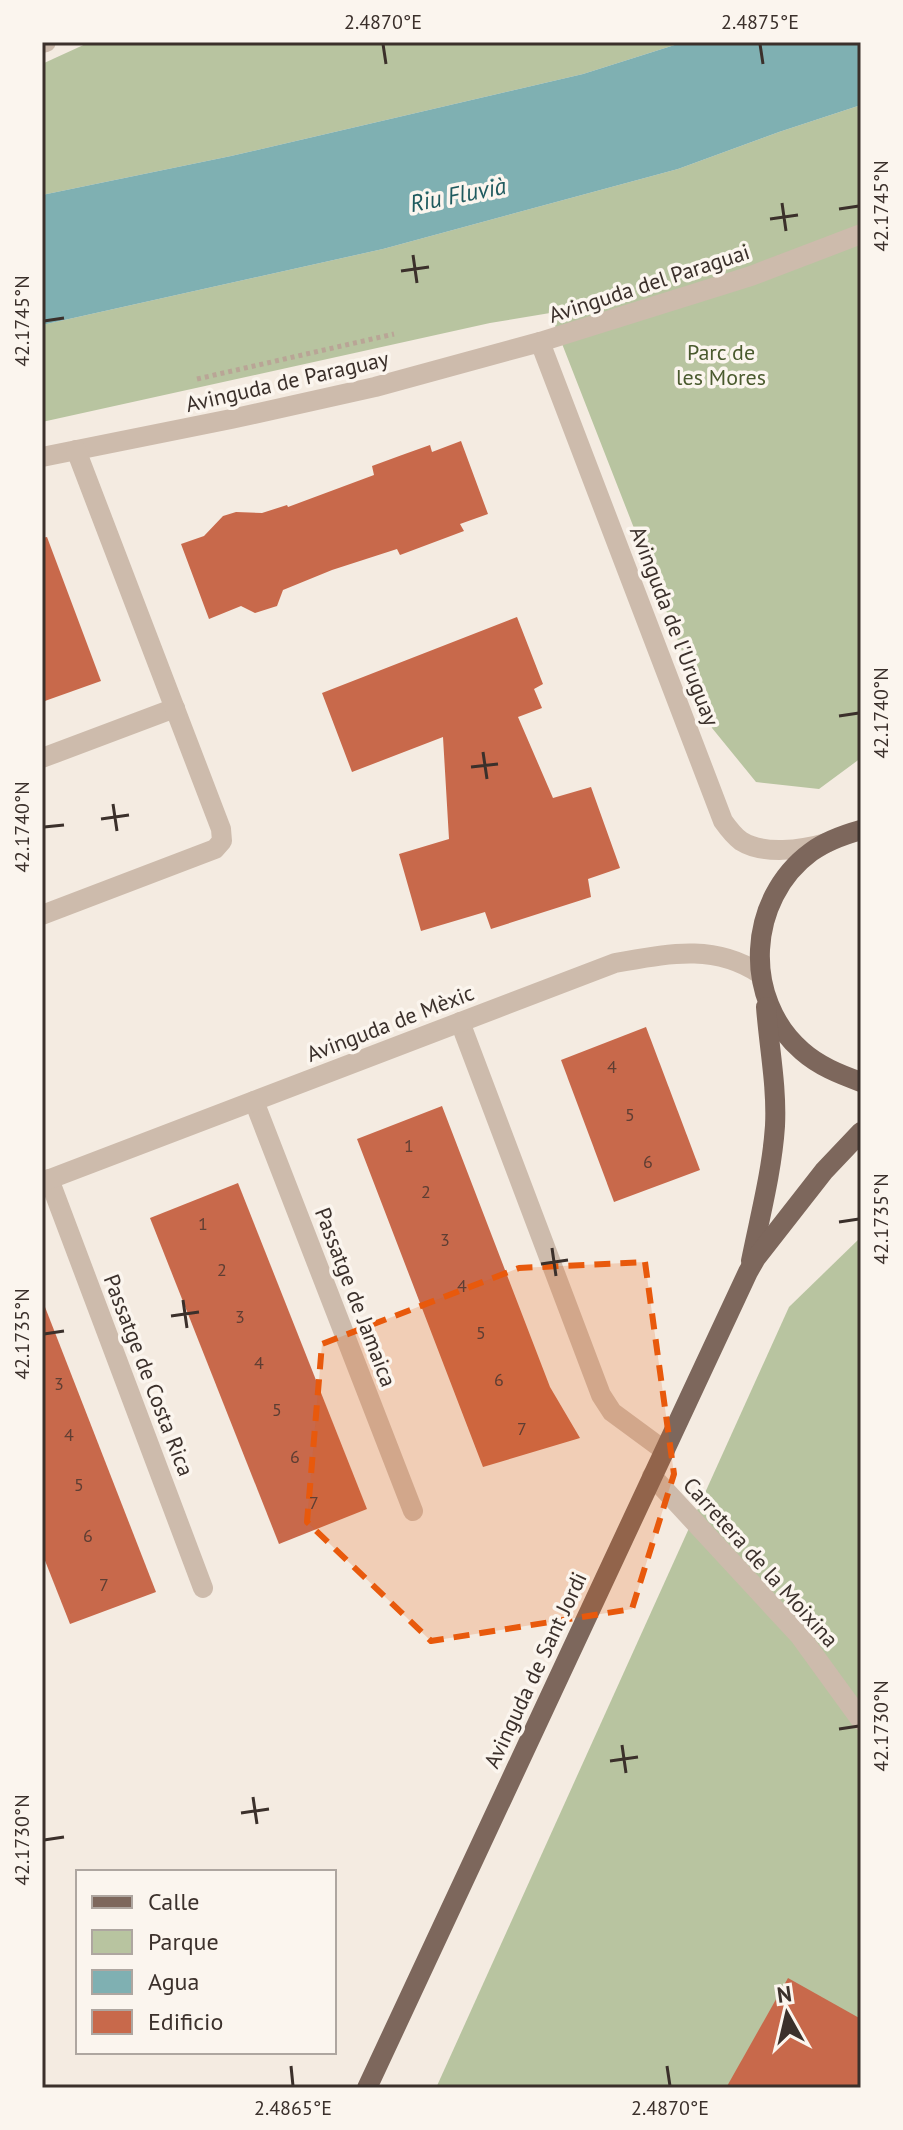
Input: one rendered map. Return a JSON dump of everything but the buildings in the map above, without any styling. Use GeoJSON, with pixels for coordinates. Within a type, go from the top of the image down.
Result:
{"type":"FeatureCollection","features":[{"type":"Feature","properties":{"kind":"main road","name":"Avinguda de Sant Jordi"},"geometry":{"type":"LineString","coordinates":[[748,1272],[768,1182],[775,1125],[775,1095],[759,953],[762,930],[768,908],[791,870],[810,852],[861,830]]}},
{"type":"Feature","properties":{"kind":"main road"},"geometry":{"type":"LineString","coordinates":[[762,982],[778,1022],[799,1048],[816,1062],[861,1082]]}},
{"type":"Feature","properties":{"kind":"main road","name":"Avinguda de Sant Jordi"},"geometry":{"type":"LineString","coordinates":[[367,2088],[748,1272],[824,1171],[861,1132]]}},
{"type":"Feature","properties":{"kind":"street","name":"Avinguda del Paraguai"},"geometry":{"type":"LineString","coordinates":[[540,342],[751,276],[861,234]]}},
{"type":"Feature","properties":{"kind":"street","name":"Avinguda de Paraguay"},"geometry":{"type":"LineString","coordinates":[[42,457],[375,387],[540,342]]}},
{"type":"Feature","properties":{"kind":"street","name":"Avinguda de l'Uruguay"},"geometry":{"type":"LineString","coordinates":[[540,342],[723,821],[741,841],[753,846],[788,850],[807,849],[826,843]]}},
{"type":"Feature","properties":{"kind":"street"},"geometry":{"type":"LineString","coordinates":[[42,915],[215,849],[222,841],[221,829],[76,450]]}},
{"type":"Feature","properties":{"kind":"street"},"geometry":{"type":"LineString","coordinates":[[42,758],[175,708]]}},
{"type":"Feature","properties":{"kind":"street","name":"Avinguda de Mèxic"},"geometry":{"type":"LineString","coordinates":[[46,1181],[615,963],[693,953],[718,956],[734,959],[762,982]]}},
{"type":"Feature","properties":{"kind":"street"},"geometry":{"type":"LineString","coordinates":[[460,1022],[601,1395],[612,1412],[665,1451]]}},
{"type":"Feature","properties":{"kind":"street","name":"Passatge de Jamaica"},"geometry":{"type":"LineString","coordinates":[[254,1101],[413,1511]]}},
{"type":"Feature","properties":{"kind":"street","name":"Passatge de Costa Rica"},"geometry":{"type":"LineString","coordinates":[[46,1181],[203,1588]]}},
{"type":"Feature","properties":{"kind":"street","name":"Carretera de la Moixina"},"geometry":{"type":"LineString","coordinates":[[652,1476],[800,1636],[861,1720]]}},
{"type":"Feature","properties":{"kind":"highlighted area"},"geometry":{"type":"Polygon","coordinates":[[[645,1262],[674,1474],[632,1609],[431,1641],[307,1522],[322,1344],[519,1268],[645,1262]]]}},
{"type":"Feature","properties":{"kind":"green space"},"geometry":{"type":"Polygon","coordinates":[[[90,42],[684,42],[583,74],[231,156],[42,195],[42,64],[90,42]]]}},
{"type":"Feature","properties":{"kind":"green space","name":"Parc de les Mores"},"geometry":{"type":"Polygon","coordinates":[[[861,105],[861,758],[819,789],[756,782],[712,728],[550,313],[490,323],[42,422],[42,325],[383,249],[678,169],[861,105]]]}},
{"type":"Feature","properties":{"kind":"green space"},"geometry":{"type":"Polygon","coordinates":[[[861,1237],[861,2088],[436,2088],[789,1307],[861,1237]]]}},
{"type":"Feature","properties":{"kind":"water","name":"Riu Fluvià"},"geometry":{"type":"Polygon","coordinates":[[[684,42],[861,42],[861,105],[678,169],[383,249],[42,325],[42,195],[231,156],[583,74],[684,42]]]}}]}
